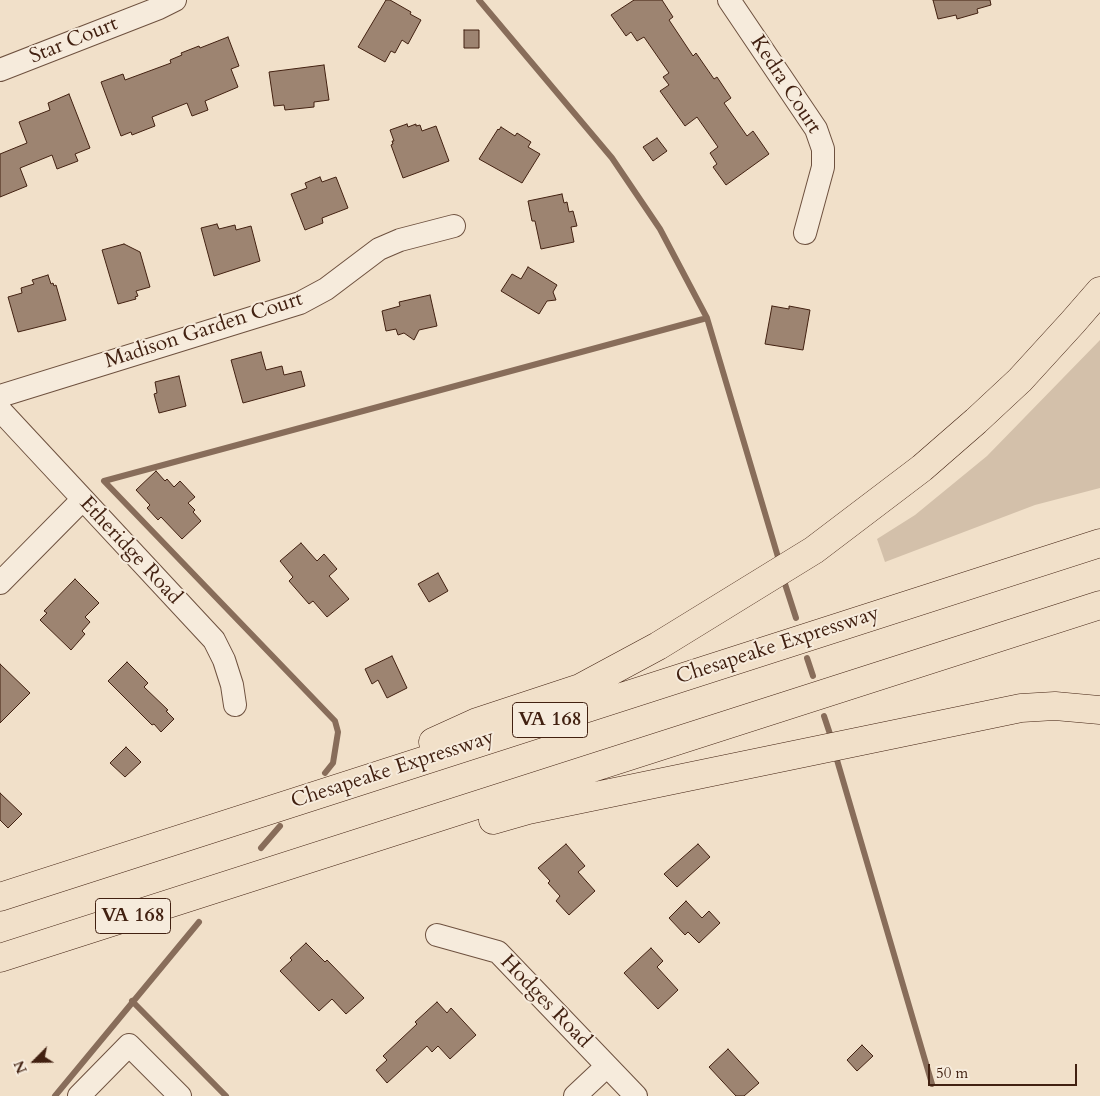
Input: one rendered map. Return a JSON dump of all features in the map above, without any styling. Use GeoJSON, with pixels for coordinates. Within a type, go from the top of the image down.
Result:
{"type":"FeatureCollection","features":[{"type":"Feature","properties":{"kind":"highway"},"geometry":{"type":"LineString","coordinates":[[340,787],[476,722],[580,688],[658,646],[814,550],[922,468],[976,421],[1020,380],[1100,291]]}},
{"type":"Feature","properties":{"kind":"highway","name":"Chesapeake Expressway"},"geometry":{"type":"LineString","coordinates":[[0,897],[1100,543]]}},
{"type":"Feature","properties":{"kind":"highway","name":"VA 168"},"geometry":{"type":"LineString","coordinates":[[0,958],[1100,605]]}},
{"type":"Feature","properties":{"kind":"highway"},"geometry":{"type":"LineString","coordinates":[[266,874],[409,845],[528,810],[1021,708],[1055,706],[1100,710]]}},
{"type":"Feature","properties":{"kind":"street","name":"Star Court"},"geometry":{"type":"LineString","coordinates":[[0,70],[159,8],[174,0]]}},
{"type":"Feature","properties":{"kind":"street","name":"Kedra Court"},"geometry":{"type":"LineString","coordinates":[[730,0],[816,129],[823,149],[823,167],[805,233]]}},
{"type":"Feature","properties":{"kind":"street","name":"Madison Garden Court"},"geometry":{"type":"LineString","coordinates":[[0,396],[300,303],[326,289],[379,249],[400,240],[454,226]]}},
{"type":"Feature","properties":{"kind":"street","name":"Etheridge Road"},"geometry":{"type":"LineString","coordinates":[[0,410],[214,640],[224,660],[232,685],[235,705]]}},
{"type":"Feature","properties":{"kind":"street"},"geometry":{"type":"LineString","coordinates":[[0,583],[82,500]]}},
{"type":"Feature","properties":{"kind":"street","name":"Hodges Road"},"geometry":{"type":"LineString","coordinates":[[437,935],[498,952],[636,1096]]}},
{"type":"Feature","properties":{"kind":"street"},"geometry":{"type":"LineString","coordinates":[[79,1096],[129,1045],[180,1096]]}},
{"type":"Feature","properties":{"kind":"street"},"geometry":{"type":"LineString","coordinates":[[575,1096],[607,1066]]}},
{"type":"Feature","properties":{"kind":"shaded area"},"geometry":{"type":"Polygon","coordinates":[[[1100,340],[1100,488],[1035,505],[885,562],[877,539],[915,515],[987,456],[1100,340]]]}},
{"type":"Feature","properties":{"kind":"building"},"geometry":{"type":"Polygon","coordinates":[[[386,0],[390,0],[411,12],[410,14],[421,20],[408,44],[402,40],[395,53],[391,51],[385,62],[358,47],[386,0]]]}},
{"type":"Feature","properties":{"kind":"building"},"geometry":{"type":"Polygon","coordinates":[[[634,0],[662,0],[673,17],[669,20],[693,56],[696,53],[714,79],[717,77],[731,98],[724,103],[747,136],[753,131],[769,154],[726,185],[713,167],[717,164],[710,153],[718,147],[697,117],[685,126],[660,91],[669,85],[663,77],[669,73],[644,37],[637,41],[631,32],[626,36],[611,15],[634,0]]]}},
{"type":"Feature","properties":{"kind":"building"},"geometry":{"type":"Polygon","coordinates":[[[933,0],[990,0],[991,5],[977,9],[978,13],[957,19],[956,15],[938,19],[933,0]]]}},
{"type":"Feature","properties":{"kind":"building"},"geometry":{"type":"Polygon","coordinates":[[[464,30],[479,30],[479,48],[464,48],[464,30]]]}},
{"type":"Feature","properties":{"kind":"building"},"geometry":{"type":"Polygon","coordinates":[[[228,37],[239,66],[231,69],[238,87],[205,101],[208,110],[192,116],[187,103],[152,117],[155,126],[132,135],[131,132],[121,136],[101,82],[123,74],[125,80],[171,63],[170,60],[182,55],[181,53],[228,37]]]}},
{"type":"Feature","properties":{"kind":"building"},"geometry":{"type":"Polygon","coordinates":[[[324,65],[329,100],[314,102],[314,107],[285,110],[284,105],[274,106],[269,72],[324,65]]]}},
{"type":"Feature","properties":{"kind":"building"},"geometry":{"type":"Polygon","coordinates":[[[69,94],[90,148],[75,154],[78,161],[57,169],[52,155],[20,168],[27,186],[0,197],[0,154],[27,143],[19,122],[50,110],[48,103],[69,94]]]}},
{"type":"Feature","properties":{"kind":"building"},"geometry":{"type":"Polygon","coordinates":[[[407,124],[408,127],[416,124],[416,126],[420,125],[422,131],[436,126],[449,161],[403,178],[391,145],[393,144],[392,141],[394,141],[390,130],[407,124]]]}},
{"type":"Feature","properties":{"kind":"building"},"geometry":{"type":"Polygon","coordinates":[[[501,127],[515,136],[517,133],[531,142],[528,147],[540,154],[522,183],[479,159],[501,127]]]}},
{"type":"Feature","properties":{"kind":"building"},"geometry":{"type":"Polygon","coordinates":[[[657,138],[667,151],[653,161],[643,147],[657,138]]]}},
{"type":"Feature","properties":{"kind":"building"},"geometry":{"type":"Polygon","coordinates":[[[320,177],[322,182],[336,177],[348,208],[322,218],[323,223],[305,230],[291,194],[307,188],[305,183],[320,177]]]}},
{"type":"Feature","properties":{"kind":"building"},"geometry":{"type":"Polygon","coordinates":[[[562,194],[564,203],[567,202],[569,212],[573,211],[577,226],[571,227],[574,242],[541,249],[535,221],[532,221],[528,201],[562,194]]]}},
{"type":"Feature","properties":{"kind":"building"},"geometry":{"type":"Polygon","coordinates":[[[217,224],[219,229],[235,225],[236,230],[251,226],[260,261],[214,276],[201,228],[217,224]]]}},
{"type":"Feature","properties":{"kind":"building"},"geometry":{"type":"Polygon","coordinates":[[[124,244],[140,252],[150,287],[136,291],[138,296],[135,297],[136,299],[118,304],[102,250],[124,244]]]}},
{"type":"Feature","properties":{"kind":"building"},"geometry":{"type":"Polygon","coordinates":[[[528,267],[557,285],[553,292],[556,300],[547,301],[539,314],[501,291],[512,274],[521,279],[528,267]]]}},
{"type":"Feature","properties":{"kind":"building"},"geometry":{"type":"Polygon","coordinates":[[[48,275],[51,284],[56,285],[66,320],[18,332],[8,297],[22,293],[21,288],[34,284],[32,280],[48,275]]]}},
{"type":"Feature","properties":{"kind":"building"},"geometry":{"type":"Polygon","coordinates":[[[430,295],[437,326],[419,330],[414,340],[404,333],[398,335],[396,329],[386,331],[382,311],[400,306],[399,302],[430,295]]]}},
{"type":"Feature","properties":{"kind":"building"},"geometry":{"type":"Polygon","coordinates":[[[772,306],[789,309],[789,306],[810,310],[803,350],[765,344],[772,306]]]}},
{"type":"Feature","properties":{"kind":"building"},"geometry":{"type":"Polygon","coordinates":[[[261,352],[266,370],[282,366],[284,375],[301,371],[305,386],[243,403],[231,360],[261,352]]]}},
{"type":"Feature","properties":{"kind":"building"},"geometry":{"type":"Polygon","coordinates":[[[179,376],[186,406],[159,413],[154,394],[157,393],[155,382],[179,376]]]}},
{"type":"Feature","properties":{"kind":"building"},"geometry":{"type":"Polygon","coordinates":[[[156,471],[174,487],[180,481],[195,497],[188,503],[195,510],[193,512],[201,521],[182,539],[161,517],[158,520],[147,508],[150,505],[136,490],[156,471]]]}},
{"type":"Feature","properties":{"kind":"building"},"geometry":{"type":"Polygon","coordinates":[[[301,543],[317,561],[324,554],[337,569],[329,576],[349,599],[327,617],[313,601],[309,604],[289,581],[293,577],[280,561],[301,543]]]}},
{"type":"Feature","properties":{"kind":"building"},"geometry":{"type":"Polygon","coordinates":[[[438,573],[448,591],[429,602],[418,584],[438,573]]]}},
{"type":"Feature","properties":{"kind":"building"},"geometry":{"type":"Polygon","coordinates":[[[75,579],[99,603],[85,617],[90,622],[82,631],[85,634],[71,650],[40,620],[47,613],[44,611],[75,579]]]}},
{"type":"Feature","properties":{"kind":"building"},"geometry":{"type":"Polygon","coordinates":[[[392,656],[407,688],[387,698],[378,680],[372,684],[365,669],[392,656]]]}},
{"type":"Feature","properties":{"kind":"building"},"geometry":{"type":"Polygon","coordinates":[[[127,662],[148,683],[144,687],[168,710],[166,711],[174,719],[161,732],[108,681],[127,662]]]}},
{"type":"Feature","properties":{"kind":"building"},"geometry":{"type":"Polygon","coordinates":[[[0,664],[30,693],[0,723],[0,664]]]}},
{"type":"Feature","properties":{"kind":"building"},"geometry":{"type":"Polygon","coordinates":[[[126,747],[141,762],[125,777],[110,763],[126,747]]]}},
{"type":"Feature","properties":{"kind":"building"},"geometry":{"type":"Polygon","coordinates":[[[0,793],[22,814],[8,828],[0,820],[0,793]]]}},
{"type":"Feature","properties":{"kind":"building"},"geometry":{"type":"Polygon","coordinates":[[[566,844],[585,866],[578,872],[595,891],[569,915],[556,901],[560,896],[538,868],[566,844]]]}},
{"type":"Feature","properties":{"kind":"building"},"geometry":{"type":"Polygon","coordinates":[[[698,844],[710,857],[677,887],[664,874],[698,844]]]}},
{"type":"Feature","properties":{"kind":"building"},"geometry":{"type":"Polygon","coordinates":[[[686,901],[702,918],[709,911],[720,923],[699,943],[688,932],[685,935],[669,918],[686,901]]]}},
{"type":"Feature","properties":{"kind":"building"},"geometry":{"type":"Polygon","coordinates":[[[306,943],[325,962],[327,960],[364,998],[346,1014],[332,999],[319,1011],[280,971],[292,960],[290,958],[306,943]]]}},
{"type":"Feature","properties":{"kind":"building"},"geometry":{"type":"Polygon","coordinates":[[[651,948],[663,961],[657,967],[678,990],[658,1009],[624,973],[651,948]]]}},
{"type":"Feature","properties":{"kind":"building"},"geometry":{"type":"Polygon","coordinates":[[[437,1002],[447,1013],[451,1008],[476,1035],[450,1059],[438,1046],[432,1052],[427,1046],[387,1083],[376,1070],[387,1060],[383,1056],[437,1002]]]}},
{"type":"Feature","properties":{"kind":"building"},"geometry":{"type":"Polygon","coordinates":[[[862,1045],[873,1056],[857,1071],[847,1060],[862,1045]]]}},
{"type":"Feature","properties":{"kind":"building"},"geometry":{"type":"Polygon","coordinates":[[[728,1049],[759,1083],[744,1096],[736,1096],[709,1067],[728,1049]]]}},
{"type":"Feature","properties":{"kind":"waterway"},"geometry":{"type":"LineString","coordinates":[[479,0],[612,158],[660,229],[707,318],[778,557]]}},
{"type":"Feature","properties":{"kind":"waterway"},"geometry":{"type":"LineString","coordinates":[[325,773],[333,763],[338,732],[335,721],[104,481],[707,318]]}},
{"type":"Feature","properties":{"kind":"waterway"},"geometry":{"type":"LineString","coordinates":[[785,584],[796,618]]}},
{"type":"Feature","properties":{"kind":"waterway"},"geometry":{"type":"LineString","coordinates":[[807,658],[813,676]]}},
{"type":"Feature","properties":{"kind":"waterway"},"geometry":{"type":"LineString","coordinates":[[824,716],[830,734]]}},
{"type":"Feature","properties":{"kind":"waterway"},"geometry":{"type":"LineString","coordinates":[[837,760],[932,1084]]}},
{"type":"Feature","properties":{"kind":"waterway"},"geometry":{"type":"LineString","coordinates":[[261,848],[280,826]]}},
{"type":"Feature","properties":{"kind":"waterway"},"geometry":{"type":"LineString","coordinates":[[55,1096],[199,922]]}},
{"type":"Feature","properties":{"kind":"waterway"},"geometry":{"type":"LineString","coordinates":[[132,1001],[226,1096]]}}]}
